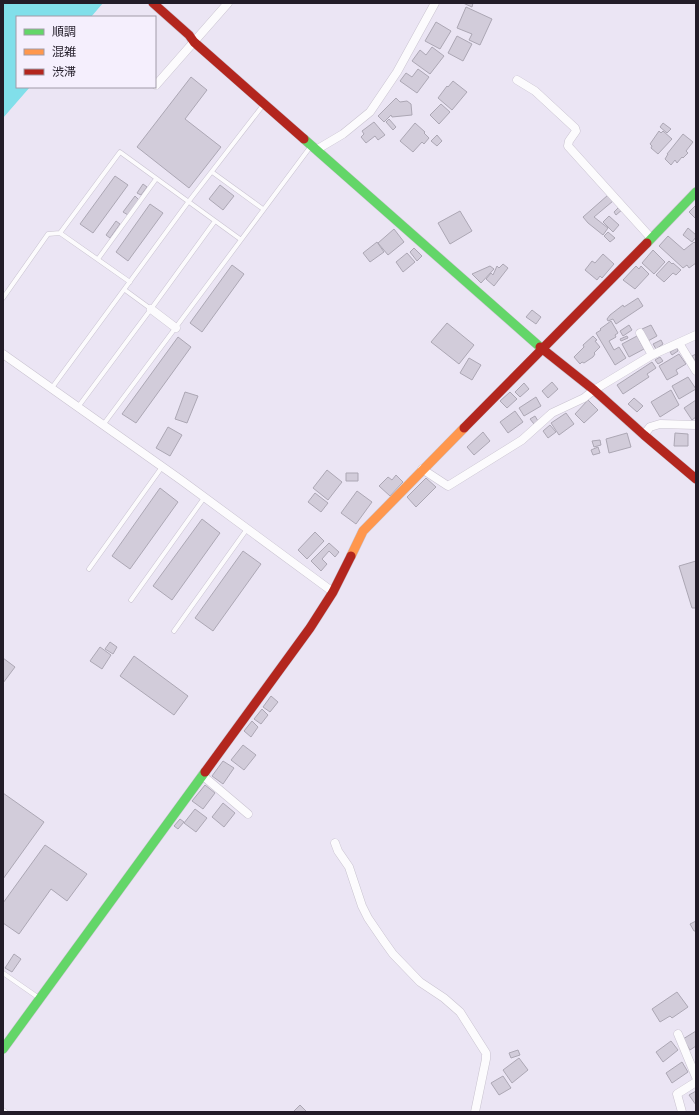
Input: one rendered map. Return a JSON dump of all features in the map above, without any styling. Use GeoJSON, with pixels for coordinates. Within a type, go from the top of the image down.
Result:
{"type":"FeatureCollection","features":[{"type":"Feature","properties":{"kind":"street"},"geometry":{"type":"LineString","coordinates":[[153,3],[264,104],[543,349],[594,390],[696,479]]}},
{"type":"Feature","properties":{"kind":"street"},"geometry":{"type":"LineString","coordinates":[[156,85],[191,38],[228,3]]}},
{"type":"Feature","properties":{"kind":"street"},"geometry":{"type":"LineString","coordinates":[[314,148],[343,134],[370,112],[397,72],[435,3]]}},
{"type":"Feature","properties":{"kind":"street"},"geometry":{"type":"LineString","coordinates":[[517,80],[535,91],[575,128],[576,131],[569,141],[568,146],[651,238]]}},
{"type":"Feature","properties":{"kind":"street"},"geometry":{"type":"LineString","coordinates":[[3,1048],[310,628],[333,592],[363,531],[422,469],[543,349],[696,192]]}},
{"type":"Feature","properties":{"kind":"street"},"geometry":{"type":"LineString","coordinates":[[151,309],[176,328]]}},
{"type":"Feature","properties":{"kind":"street"},"geometry":{"type":"LineString","coordinates":[[640,333],[652,355]]}},
{"type":"Feature","properties":{"kind":"street"},"geometry":{"type":"LineString","coordinates":[[422,469],[448,486],[522,440],[552,414],[584,398],[594,390],[652,355],[696,335]]}},
{"type":"Feature","properties":{"kind":"street"},"geometry":{"type":"LineString","coordinates":[[679,343],[696,371]]}},
{"type":"Feature","properties":{"kind":"street"},"geometry":{"type":"LineString","coordinates":[[3,354],[162,467],[333,592]]}},
{"type":"Feature","properties":{"kind":"street"},"geometry":{"type":"LineString","coordinates":[[644,435],[650,427],[660,424],[696,425]]}},
{"type":"Feature","properties":{"kind":"street"},"geometry":{"type":"LineString","coordinates":[[202,775],[248,814]]}},
{"type":"Feature","properties":{"kind":"street"},"geometry":{"type":"LineString","coordinates":[[335,843],[338,851],[349,867],[362,906],[368,918],[393,954],[420,982],[444,998],[460,1012],[486,1053],[475,1112]]}},
{"type":"Feature","properties":{"kind":"street"},"geometry":{"type":"LineString","coordinates":[[678,1034],[696,1077]]}},
{"type":"Feature","properties":{"kind":"street"},"geometry":{"type":"LineString","coordinates":[[682,1112],[677,1094],[696,1082]]}},
{"type":"Feature","properties":{"kind":"lane"},"geometry":{"type":"LineString","coordinates":[[51,388],[264,104]]}},
{"type":"Feature","properties":{"kind":"lane"},"geometry":{"type":"LineString","coordinates":[[103,425],[176,328],[240,239],[314,148]]}},
{"type":"Feature","properties":{"kind":"lane"},"geometry":{"type":"LineString","coordinates":[[60,233],[120,152],[240,239]]}},
{"type":"Feature","properties":{"kind":"lane"},"geometry":{"type":"LineString","coordinates":[[212,172],[263,209]]}},
{"type":"Feature","properties":{"kind":"lane"},"geometry":{"type":"LineString","coordinates":[[98,259],[156,178]]}},
{"type":"Feature","properties":{"kind":"lane"},"geometry":{"type":"LineString","coordinates":[[78,408],[215,221]]}},
{"type":"Feature","properties":{"kind":"lane"},"geometry":{"type":"LineString","coordinates":[[3,298],[48,234],[60,233],[130,282]]}},
{"type":"Feature","properties":{"kind":"lane"},"geometry":{"type":"LineString","coordinates":[[125,290],[151,309]]}},
{"type":"Feature","properties":{"kind":"lane"},"geometry":{"type":"LineString","coordinates":[[89,569],[162,467]]}},
{"type":"Feature","properties":{"kind":"lane"},"geometry":{"type":"LineString","coordinates":[[131,600],[204,498]]}},
{"type":"Feature","properties":{"kind":"lane"},"geometry":{"type":"LineString","coordinates":[[174,631],[247,529]]}},
{"type":"Feature","properties":{"kind":"lane"},"geometry":{"type":"LineString","coordinates":[[3,973],[39,998]]}},
{"type":"Feature","properties":{"kind":"water"},"geometry":{"type":"Polygon","coordinates":[[[3,3],[103,3],[92,16],[16,16],[16,88],[29,88],[3,118],[3,3]]]}},
{"type":"Feature","properties":{"kind":"building"},"geometry":{"type":"Polygon","coordinates":[[[463,3],[473,3],[472,7],[463,3]]]}},
{"type":"Feature","properties":{"kind":"building"},"geometry":{"type":"Polygon","coordinates":[[[466,7],[492,19],[480,45],[469,40],[472,34],[457,28],[466,7]]]}},
{"type":"Feature","properties":{"kind":"building"},"geometry":{"type":"Polygon","coordinates":[[[436,22],[451,31],[440,49],[425,41],[436,22]]]}},
{"type":"Feature","properties":{"kind":"building"},"geometry":{"type":"Polygon","coordinates":[[[457,36],[472,44],[463,61],[448,53],[457,36]]]}},
{"type":"Feature","properties":{"kind":"building"},"geometry":{"type":"Polygon","coordinates":[[[432,47],[444,56],[430,74],[412,61],[420,50],[426,55],[432,47]]]}},
{"type":"Feature","properties":{"kind":"building"},"geometry":{"type":"Polygon","coordinates":[[[418,69],[429,77],[417,93],[400,81],[406,73],[412,77],[418,69]]]}},
{"type":"Feature","properties":{"kind":"building"},"geometry":{"type":"Polygon","coordinates":[[[191,77],[207,90],[185,119],[221,147],[189,188],[137,147],[191,77]]]}},
{"type":"Feature","properties":{"kind":"building"},"geometry":{"type":"Polygon","coordinates":[[[453,81],[467,92],[452,110],[438,98],[453,81]]]}},
{"type":"Feature","properties":{"kind":"building"},"geometry":{"type":"Polygon","coordinates":[[[396,98],[400,102],[407,101],[411,104],[412,115],[392,117],[391,115],[384,122],[378,116],[396,98]]]}},
{"type":"Feature","properties":{"kind":"building"},"geometry":{"type":"Polygon","coordinates":[[[441,104],[450,112],[439,124],[430,115],[441,104]]]}},
{"type":"Feature","properties":{"kind":"building"},"geometry":{"type":"Polygon","coordinates":[[[389,119],[396,127],[393,130],[386,122],[389,119]]]}},
{"type":"Feature","properties":{"kind":"building"},"geometry":{"type":"Polygon","coordinates":[[[374,122],[385,135],[378,140],[375,136],[366,143],[361,137],[364,134],[362,131],[374,122]]]}},
{"type":"Feature","properties":{"kind":"building"},"geometry":{"type":"Polygon","coordinates":[[[415,123],[429,138],[424,144],[422,142],[413,152],[400,141],[415,123]]]}},
{"type":"Feature","properties":{"kind":"building"},"geometry":{"type":"Polygon","coordinates":[[[663,123],[671,129],[667,133],[660,127],[663,123]]]}},
{"type":"Feature","properties":{"kind":"building"},"geometry":{"type":"Polygon","coordinates":[[[659,131],[661,133],[663,131],[672,139],[658,154],[651,148],[652,146],[650,144],[659,131]]]}},
{"type":"Feature","properties":{"kind":"building"},"geometry":{"type":"Polygon","coordinates":[[[683,134],[693,142],[686,151],[688,153],[677,163],[675,160],[671,165],[665,159],[667,154],[683,134]]]}},
{"type":"Feature","properties":{"kind":"building"},"geometry":{"type":"Polygon","coordinates":[[[437,135],[442,141],[437,146],[431,141],[437,135]]]}},
{"type":"Feature","properties":{"kind":"building"},"geometry":{"type":"Polygon","coordinates":[[[115,176],[128,185],[93,233],[80,224],[115,176]]]}},
{"type":"Feature","properties":{"kind":"building"},"geometry":{"type":"Polygon","coordinates":[[[143,184],[147,187],[141,195],[137,193],[143,184]]]}},
{"type":"Feature","properties":{"kind":"building"},"geometry":{"type":"Polygon","coordinates":[[[220,185],[234,196],[223,210],[209,199],[220,185]]]}},
{"type":"Feature","properties":{"kind":"building"},"geometry":{"type":"Polygon","coordinates":[[[608,195],[613,201],[594,217],[608,228],[603,235],[583,217],[608,195]]]}},
{"type":"Feature","properties":{"kind":"building"},"geometry":{"type":"Polygon","coordinates":[[[135,196],[139,200],[128,215],[123,212],[135,196]]]}},
{"type":"Feature","properties":{"kind":"building"},"geometry":{"type":"Polygon","coordinates":[[[150,204],[163,213],[128,261],[116,252],[150,204]]]}},
{"type":"Feature","properties":{"kind":"building"},"geometry":{"type":"Polygon","coordinates":[[[696,205],[696,219],[689,212],[696,205]]]}},
{"type":"Feature","properties":{"kind":"building"},"geometry":{"type":"Polygon","coordinates":[[[620,206],[623,209],[616,215],[614,212],[620,206]]]}},
{"type":"Feature","properties":{"kind":"building"},"geometry":{"type":"Polygon","coordinates":[[[460,211],[472,231],[450,244],[438,223],[460,211]]]}},
{"type":"Feature","properties":{"kind":"building"},"geometry":{"type":"Polygon","coordinates":[[[609,216],[619,225],[613,232],[603,222],[609,216]]]}},
{"type":"Feature","properties":{"kind":"building"},"geometry":{"type":"Polygon","coordinates":[[[116,221],[120,224],[110,238],[106,235],[116,221]]]}},
{"type":"Feature","properties":{"kind":"building"},"geometry":{"type":"Polygon","coordinates":[[[688,228],[696,235],[692,242],[683,235],[688,228]]]}},
{"type":"Feature","properties":{"kind":"building"},"geometry":{"type":"Polygon","coordinates":[[[394,229],[404,242],[388,255],[378,243],[394,229]]]}},
{"type":"Feature","properties":{"kind":"building"},"geometry":{"type":"Polygon","coordinates":[[[608,232],[615,238],[610,242],[604,236],[608,232]]]}},
{"type":"Feature","properties":{"kind":"building"},"geometry":{"type":"Polygon","coordinates":[[[668,236],[684,250],[694,242],[696,244],[696,263],[689,268],[687,265],[683,268],[659,246],[668,236]]]}},
{"type":"Feature","properties":{"kind":"building"},"geometry":{"type":"Polygon","coordinates":[[[377,242],[384,252],[370,262],[363,253],[377,242]]]}},
{"type":"Feature","properties":{"kind":"building"},"geometry":{"type":"Polygon","coordinates":[[[414,248],[422,256],[417,261],[410,252],[414,248]]]}},
{"type":"Feature","properties":{"kind":"building"},"geometry":{"type":"Polygon","coordinates":[[[653,250],[665,262],[654,274],[642,263],[653,250]]]}},
{"type":"Feature","properties":{"kind":"building"},"geometry":{"type":"Polygon","coordinates":[[[407,253],[415,262],[403,272],[396,262],[407,253]]]}},
{"type":"Feature","properties":{"kind":"building"},"geometry":{"type":"Polygon","coordinates":[[[603,254],[614,264],[602,278],[600,276],[597,280],[585,270],[592,261],[595,263],[603,254]]]}},
{"type":"Feature","properties":{"kind":"building"},"geometry":{"type":"Polygon","coordinates":[[[669,261],[681,270],[676,275],[673,273],[664,282],[656,275],[669,261]]]}},
{"type":"Feature","properties":{"kind":"building"},"geometry":{"type":"Polygon","coordinates":[[[503,264],[508,268],[494,286],[486,279],[491,273],[493,275],[497,266],[499,268],[503,264]]]}},
{"type":"Feature","properties":{"kind":"building"},"geometry":{"type":"Polygon","coordinates":[[[232,265],[244,274],[202,332],[190,323],[232,265]]]}},
{"type":"Feature","properties":{"kind":"building"},"geometry":{"type":"Polygon","coordinates":[[[490,266],[494,269],[481,283],[472,274],[490,266]]]}},
{"type":"Feature","properties":{"kind":"building"},"geometry":{"type":"Polygon","coordinates":[[[636,266],[639,269],[641,266],[649,274],[635,289],[623,280],[636,266]]]}},
{"type":"Feature","properties":{"kind":"building"},"geometry":{"type":"Polygon","coordinates":[[[638,298],[643,306],[616,324],[613,319],[608,321],[607,319],[610,315],[623,305],[624,307],[638,298]]]}},
{"type":"Feature","properties":{"kind":"building"},"geometry":{"type":"Polygon","coordinates":[[[532,310],[541,317],[536,324],[526,317],[532,310]]]}},
{"type":"Feature","properties":{"kind":"building"},"geometry":{"type":"Polygon","coordinates":[[[611,321],[618,333],[615,335],[616,337],[609,341],[614,350],[619,347],[626,358],[615,365],[596,333],[611,321]]]}},
{"type":"Feature","properties":{"kind":"building"},"geometry":{"type":"Polygon","coordinates":[[[447,323],[474,345],[459,364],[431,342],[447,323]]]}},
{"type":"Feature","properties":{"kind":"building"},"geometry":{"type":"Polygon","coordinates":[[[629,325],[632,330],[623,336],[620,331],[629,325]]]}},
{"type":"Feature","properties":{"kind":"building"},"geometry":{"type":"Polygon","coordinates":[[[651,325],[657,336],[648,341],[642,329],[651,325]]]}},
{"type":"Feature","properties":{"kind":"building"},"geometry":{"type":"Polygon","coordinates":[[[593,336],[597,340],[595,341],[600,347],[594,353],[595,354],[593,357],[580,364],[574,357],[584,347],[583,345],[593,336]]]}},
{"type":"Feature","properties":{"kind":"building"},"geometry":{"type":"Polygon","coordinates":[[[627,336],[628,338],[621,341],[620,339],[627,336]]]}},
{"type":"Feature","properties":{"kind":"building"},"geometry":{"type":"Polygon","coordinates":[[[637,336],[644,349],[629,357],[622,344],[637,336]]]}},
{"type":"Feature","properties":{"kind":"building"},"geometry":{"type":"Polygon","coordinates":[[[178,337],[191,347],[136,423],[122,414],[178,337]]]}},
{"type":"Feature","properties":{"kind":"building"},"geometry":{"type":"Polygon","coordinates":[[[661,340],[663,344],[656,349],[653,344],[661,340]]]}},
{"type":"Feature","properties":{"kind":"building"},"geometry":{"type":"Polygon","coordinates":[[[677,348],[678,351],[672,355],[670,352],[677,348]]]}},
{"type":"Feature","properties":{"kind":"building"},"geometry":{"type":"Polygon","coordinates":[[[679,354],[686,364],[676,370],[678,374],[667,380],[659,366],[679,354]]]}},
{"type":"Feature","properties":{"kind":"building"},"geometry":{"type":"Polygon","coordinates":[[[696,354],[696,362],[692,356],[696,354]]]}},
{"type":"Feature","properties":{"kind":"building"},"geometry":{"type":"Polygon","coordinates":[[[660,357],[663,361],[658,364],[655,360],[660,357]]]}},
{"type":"Feature","properties":{"kind":"building"},"geometry":{"type":"Polygon","coordinates":[[[469,358],[481,365],[472,380],[460,373],[469,358]]]}},
{"type":"Feature","properties":{"kind":"building"},"geometry":{"type":"Polygon","coordinates":[[[652,362],[656,368],[647,374],[649,377],[623,394],[617,385],[652,362]]]}},
{"type":"Feature","properties":{"kind":"building"},"geometry":{"type":"Polygon","coordinates":[[[688,377],[696,389],[679,399],[672,386],[688,377]]]}},
{"type":"Feature","properties":{"kind":"building"},"geometry":{"type":"Polygon","coordinates":[[[552,382],[558,389],[548,398],[542,391],[552,382]]]}},
{"type":"Feature","properties":{"kind":"building"},"geometry":{"type":"Polygon","coordinates":[[[524,383],[529,389],[520,397],[515,392],[524,383]]]}},
{"type":"Feature","properties":{"kind":"building"},"geometry":{"type":"Polygon","coordinates":[[[671,390],[679,405],[660,417],[651,402],[671,390]]]}},
{"type":"Feature","properties":{"kind":"building"},"geometry":{"type":"Polygon","coordinates":[[[185,392],[198,396],[187,423],[175,419],[185,392]]]}},
{"type":"Feature","properties":{"kind":"building"},"geometry":{"type":"Polygon","coordinates":[[[510,392],[517,399],[507,408],[500,401],[510,392]]]}},
{"type":"Feature","properties":{"kind":"building"},"geometry":{"type":"Polygon","coordinates":[[[536,397],[541,406],[524,416],[519,408],[536,397]]]}},
{"type":"Feature","properties":{"kind":"building"},"geometry":{"type":"Polygon","coordinates":[[[634,398],[643,406],[637,412],[628,404],[634,398]]]}},
{"type":"Feature","properties":{"kind":"building"},"geometry":{"type":"Polygon","coordinates":[[[588,400],[598,410],[584,423],[575,414],[588,400]]]}},
{"type":"Feature","properties":{"kind":"building"},"geometry":{"type":"Polygon","coordinates":[[[696,400],[696,417],[692,420],[684,408],[696,400]]]}},
{"type":"Feature","properties":{"kind":"building"},"geometry":{"type":"Polygon","coordinates":[[[515,411],[523,422],[508,433],[500,422],[515,411]]]}},
{"type":"Feature","properties":{"kind":"building"},"geometry":{"type":"Polygon","coordinates":[[[566,413],[574,424],[559,435],[551,423],[566,413]]]}},
{"type":"Feature","properties":{"kind":"building"},"geometry":{"type":"Polygon","coordinates":[[[535,416],[538,421],[534,424],[530,419],[535,416]]]}},
{"type":"Feature","properties":{"kind":"building"},"geometry":{"type":"Polygon","coordinates":[[[550,425],[556,432],[548,438],[543,431],[550,425]]]}},
{"type":"Feature","properties":{"kind":"building"},"geometry":{"type":"Polygon","coordinates":[[[168,427],[182,435],[170,456],[156,448],[168,427]]]}},
{"type":"Feature","properties":{"kind":"building"},"geometry":{"type":"Polygon","coordinates":[[[483,432],[490,441],[474,455],[467,447],[483,432]]]}},
{"type":"Feature","properties":{"kind":"building"},"geometry":{"type":"Polygon","coordinates":[[[627,433],[631,447],[609,453],[606,439],[627,433]]]}},
{"type":"Feature","properties":{"kind":"building"},"geometry":{"type":"Polygon","coordinates":[[[675,433],[688,434],[688,446],[674,446],[675,433]]]}},
{"type":"Feature","properties":{"kind":"building"},"geometry":{"type":"Polygon","coordinates":[[[600,440],[601,445],[594,447],[592,441],[600,440]]]}},
{"type":"Feature","properties":{"kind":"building"},"geometry":{"type":"Polygon","coordinates":[[[598,447],[600,453],[593,455],[591,450],[598,447]]]}},
{"type":"Feature","properties":{"kind":"building"},"geometry":{"type":"Polygon","coordinates":[[[327,470],[342,482],[328,500],[313,488],[327,470]]]}},
{"type":"Feature","properties":{"kind":"building"},"geometry":{"type":"Polygon","coordinates":[[[346,473],[358,473],[358,481],[346,481],[346,473]]]}},
{"type":"Feature","properties":{"kind":"building"},"geometry":{"type":"Polygon","coordinates":[[[396,475],[403,482],[390,496],[379,486],[388,477],[392,480],[396,475]]]}},
{"type":"Feature","properties":{"kind":"building"},"geometry":{"type":"Polygon","coordinates":[[[426,478],[436,487],[416,507],[407,497],[426,478]]]}},
{"type":"Feature","properties":{"kind":"building"},"geometry":{"type":"Polygon","coordinates":[[[160,488],[178,502],[130,569],[112,556],[160,488]]]}},
{"type":"Feature","properties":{"kind":"building"},"geometry":{"type":"Polygon","coordinates":[[[357,491],[372,502],[356,524],[341,513],[357,491]]]}},
{"type":"Feature","properties":{"kind":"building"},"geometry":{"type":"Polygon","coordinates":[[[315,493],[328,503],[321,512],[308,502],[315,493]]]}},
{"type":"Feature","properties":{"kind":"building"},"geometry":{"type":"Polygon","coordinates":[[[202,519],[220,533],[172,600],[153,586],[202,519]]]}},
{"type":"Feature","properties":{"kind":"building"},"geometry":{"type":"Polygon","coordinates":[[[315,532],[324,541],[307,559],[298,550],[315,532]]]}},
{"type":"Feature","properties":{"kind":"building"},"geometry":{"type":"Polygon","coordinates":[[[329,543],[339,552],[335,557],[329,551],[322,559],[327,564],[321,571],[311,561],[329,543]]]}},
{"type":"Feature","properties":{"kind":"building"},"geometry":{"type":"Polygon","coordinates":[[[243,551],[261,564],[213,631],[195,618],[243,551]]]}},
{"type":"Feature","properties":{"kind":"building"},"geometry":{"type":"Polygon","coordinates":[[[696,561],[696,608],[692,608],[679,566],[696,561]]]}},
{"type":"Feature","properties":{"kind":"building"},"geometry":{"type":"Polygon","coordinates":[[[110,642],[117,647],[113,654],[105,649],[110,642]]]}},
{"type":"Feature","properties":{"kind":"building"},"geometry":{"type":"Polygon","coordinates":[[[100,647],[111,655],[102,669],[90,661],[100,647]]]}},
{"type":"Feature","properties":{"kind":"building"},"geometry":{"type":"Polygon","coordinates":[[[134,656],[188,696],[174,715],[120,676],[134,656]]]}},
{"type":"Feature","properties":{"kind":"building"},"geometry":{"type":"Polygon","coordinates":[[[3,658],[15,667],[3,683],[3,658]]]}},
{"type":"Feature","properties":{"kind":"building"},"geometry":{"type":"Polygon","coordinates":[[[271,696],[278,702],[270,712],[263,707],[271,696]]]}},
{"type":"Feature","properties":{"kind":"building"},"geometry":{"type":"Polygon","coordinates":[[[262,709],[268,715],[261,724],[254,719],[262,709]]]}},
{"type":"Feature","properties":{"kind":"building"},"geometry":{"type":"Polygon","coordinates":[[[252,721],[258,727],[251,737],[244,731],[252,721]]]}},
{"type":"Feature","properties":{"kind":"building"},"geometry":{"type":"Polygon","coordinates":[[[243,745],[256,755],[244,770],[231,760],[243,745]]]}},
{"type":"Feature","properties":{"kind":"building"},"geometry":{"type":"Polygon","coordinates":[[[223,761],[234,768],[223,784],[212,776],[223,761]]]}},
{"type":"Feature","properties":{"kind":"building"},"geometry":{"type":"Polygon","coordinates":[[[205,785],[215,793],[203,809],[192,801],[205,785]]]}},
{"type":"Feature","properties":{"kind":"building"},"geometry":{"type":"Polygon","coordinates":[[[3,793],[44,822],[3,879],[3,793]]]}},
{"type":"Feature","properties":{"kind":"building"},"geometry":{"type":"Polygon","coordinates":[[[223,803],[235,813],[224,827],[212,817],[223,803]]]}},
{"type":"Feature","properties":{"kind":"building"},"geometry":{"type":"Polygon","coordinates":[[[195,809],[207,818],[196,832],[184,823],[195,809]]]}},
{"type":"Feature","properties":{"kind":"building"},"geometry":{"type":"Polygon","coordinates":[[[180,819],[184,822],[178,829],[174,826],[180,819]]]}},
{"type":"Feature","properties":{"kind":"building"},"geometry":{"type":"Polygon","coordinates":[[[45,845],[87,874],[67,901],[51,889],[19,934],[3,923],[3,903],[45,845]]]}},
{"type":"Feature","properties":{"kind":"building"},"geometry":{"type":"Polygon","coordinates":[[[696,921],[696,931],[694,931],[690,924],[696,921]]]}},
{"type":"Feature","properties":{"kind":"building"},"geometry":{"type":"Polygon","coordinates":[[[14,954],[21,959],[12,972],[5,968],[14,954]]]}},
{"type":"Feature","properties":{"kind":"building"},"geometry":{"type":"Polygon","coordinates":[[[677,992],[688,1007],[672,1018],[670,1016],[660,1022],[652,1009],[677,992]]]}},
{"type":"Feature","properties":{"kind":"building"},"geometry":{"type":"Polygon","coordinates":[[[696,1031],[696,1046],[690,1050],[683,1039],[696,1031]]]}},
{"type":"Feature","properties":{"kind":"building"},"geometry":{"type":"Polygon","coordinates":[[[671,1041],[678,1050],[663,1062],[656,1052],[671,1041]]]}},
{"type":"Feature","properties":{"kind":"building"},"geometry":{"type":"Polygon","coordinates":[[[518,1050],[520,1055],[511,1058],[509,1053],[518,1050]]]}},
{"type":"Feature","properties":{"kind":"building"},"geometry":{"type":"Polygon","coordinates":[[[519,1058],[528,1070],[512,1083],[503,1070],[519,1058]]]}},
{"type":"Feature","properties":{"kind":"building"},"geometry":{"type":"Polygon","coordinates":[[[682,1062],[688,1072],[672,1083],[666,1073],[682,1062]]]}},
{"type":"Feature","properties":{"kind":"building"},"geometry":{"type":"Polygon","coordinates":[[[503,1076],[511,1088],[499,1095],[491,1083],[503,1076]]]}},
{"type":"Feature","properties":{"kind":"building"},"geometry":{"type":"Polygon","coordinates":[[[696,1091],[696,1105],[689,1095],[696,1091]]]}},
{"type":"Feature","properties":{"kind":"building"},"geometry":{"type":"Polygon","coordinates":[[[300,1105],[307,1112],[293,1112],[300,1105]]]}},
{"type":"Feature","properties":{"kind":"traffic: fast"},"geometry":{"type":"LineString","coordinates":[[304,139],[540,347]]}},
{"type":"Feature","properties":{"kind":"traffic: fast"},"geometry":{"type":"LineString","coordinates":[[647,243],[696,192]]}},
{"type":"Feature","properties":{"kind":"traffic: fast"},"geometry":{"type":"LineString","coordinates":[[3,1049],[205,772]]}},
{"type":"Feature","properties":{"kind":"traffic: slow"},"geometry":{"type":"LineString","coordinates":[[351,556],[363,531],[464,428]]}},
{"type":"Feature","properties":{"kind":"traffic: jam"},"geometry":{"type":"LineString","coordinates":[[153,3],[189,35],[194,42],[304,139]]}},
{"type":"Feature","properties":{"kind":"traffic: jam"},"geometry":{"type":"LineString","coordinates":[[464,428],[647,243]]}},
{"type":"Feature","properties":{"kind":"traffic: jam"},"geometry":{"type":"LineString","coordinates":[[540,347],[594,390],[696,479]]}},
{"type":"Feature","properties":{"kind":"traffic: jam"},"geometry":{"type":"LineString","coordinates":[[205,772],[310,628],[333,592],[351,556]]}}]}
